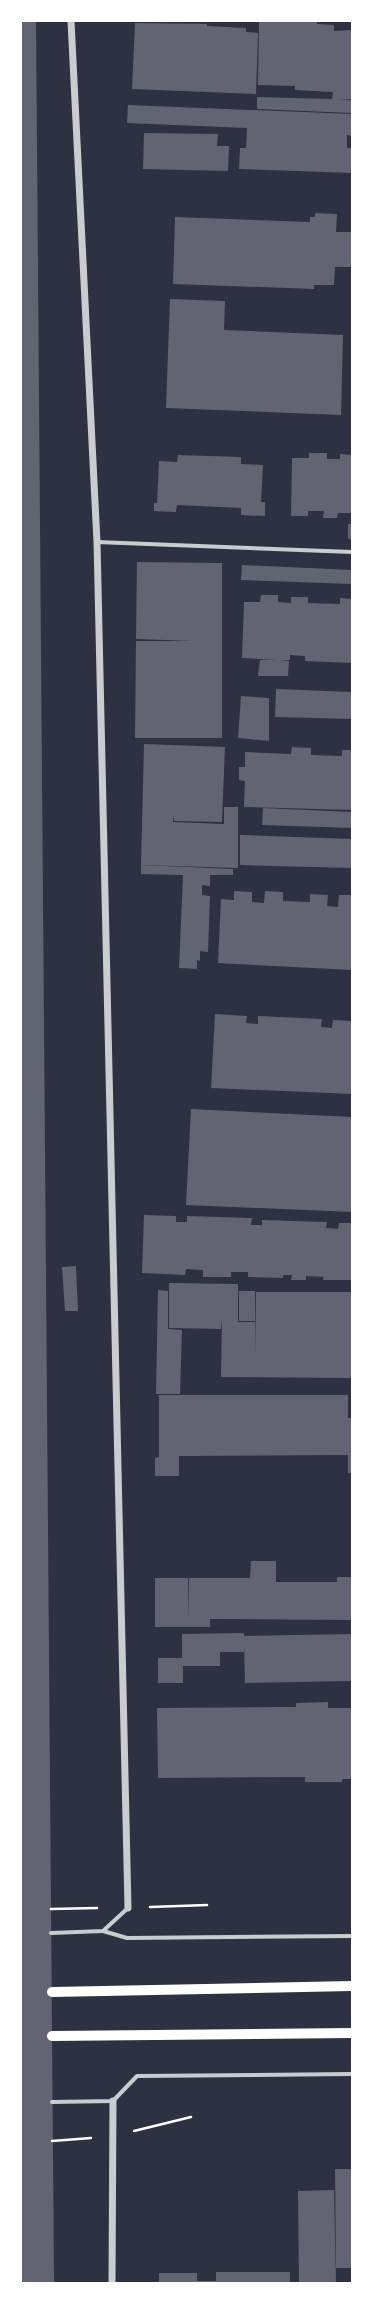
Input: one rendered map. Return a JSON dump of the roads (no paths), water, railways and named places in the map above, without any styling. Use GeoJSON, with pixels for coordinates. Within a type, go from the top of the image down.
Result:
{"type":"FeatureCollection","features":[{"type":"Feature","properties":{"kind":"main road"},"geometry":{"type":"LineString","coordinates":[[52,1992],[352,1986]]}},
{"type":"Feature","properties":{"kind":"main road"},"geometry":{"type":"LineString","coordinates":[[52,2036],[352,2033]]}},
{"type":"Feature","properties":{"kind":"street"},"geometry":{"type":"LineString","coordinates":[[71,21],[97,542],[128,1908],[103,1932]]}},
{"type":"Feature","properties":{"kind":"street"},"geometry":{"type":"LineString","coordinates":[[97,542],[352,552]]}},
{"type":"Feature","properties":{"kind":"street"},"geometry":{"type":"LineString","coordinates":[[51,1933],[103,1932],[127,1938],[352,1936]]}},
{"type":"Feature","properties":{"kind":"street"},"geometry":{"type":"LineString","coordinates":[[52,2102],[112,2101],[137,2076],[352,2074]]}},
{"type":"Feature","properties":{"kind":"street"},"geometry":{"type":"LineString","coordinates":[[112,2101],[112,2283]]}}]}
